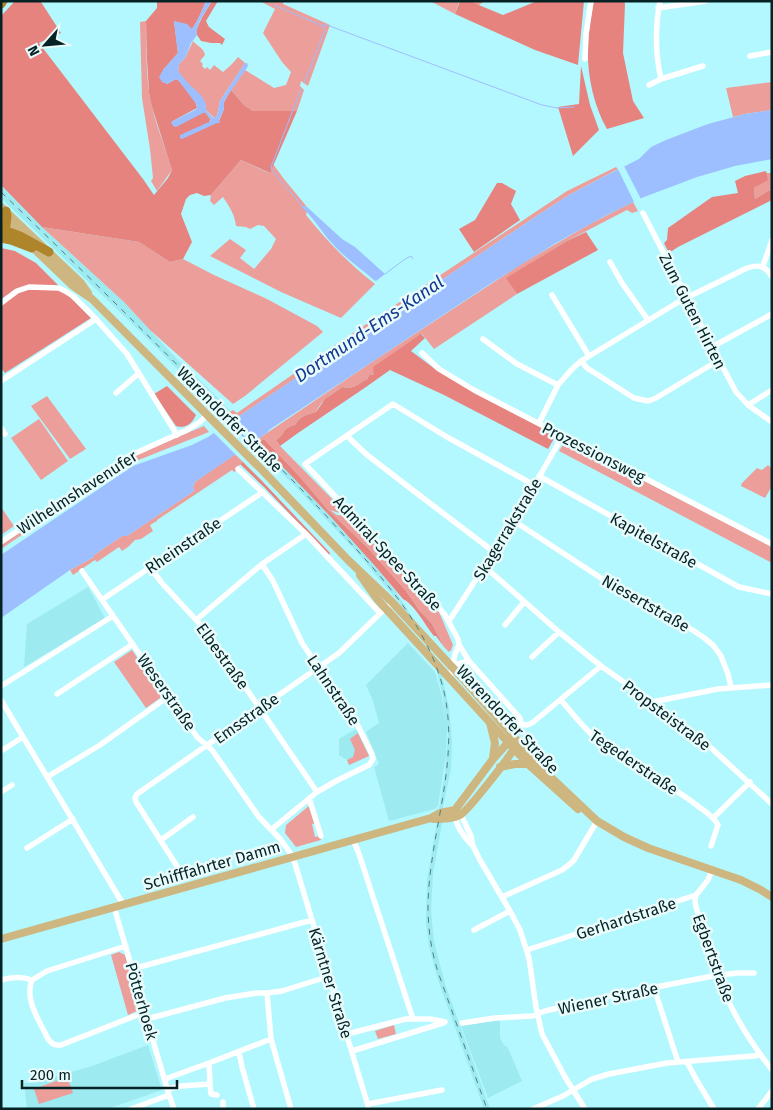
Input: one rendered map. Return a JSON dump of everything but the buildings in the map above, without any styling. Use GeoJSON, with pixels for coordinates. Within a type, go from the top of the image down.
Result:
{"type":"FeatureCollection","features":[{"type":"Feature","properties":{"kind":"highway"},"geometry":{"type":"LineString","coordinates":[[3,219],[20,236],[49,252]]}},
{"type":"Feature","properties":{"kind":"highway"},"geometry":{"type":"LineString","coordinates":[[1,238],[17,242],[35,250]]}},
{"type":"Feature","properties":{"kind":"main road","name":"Warendorfer Straße"},"geometry":{"type":"LineString","coordinates":[[3,219],[49,252],[81,283],[92,299],[348,560],[392,602],[452,667],[528,764],[569,802],[589,818],[597,820]]}},
{"type":"Feature","properties":{"kind":"main road","name":"Warendorfer Straße"},"geometry":{"type":"LineString","coordinates":[[20,236],[73,286],[92,299]]}},
{"type":"Feature","properties":{"kind":"main road","name":"Warendorfer Straße"},"geometry":{"type":"LineString","coordinates":[[348,560],[377,599],[383,611],[450,678],[489,721],[597,820],[624,837],[648,848],[741,880],[772,897]]}},
{"type":"Feature","properties":{"kind":"main road"},"geometry":{"type":"LineString","coordinates":[[489,721],[495,743],[492,759]]}},
{"type":"Feature","properties":{"kind":"main road"},"geometry":{"type":"LineString","coordinates":[[457,814],[492,759],[512,742]]}},
{"type":"Feature","properties":{"kind":"main road"},"geometry":{"type":"LineString","coordinates":[[457,814],[478,796],[500,768],[512,742]]}},
{"type":"Feature","properties":{"kind":"main road"},"geometry":{"type":"LineString","coordinates":[[500,768],[515,764],[528,764]]}},
{"type":"Feature","properties":{"kind":"main road","name":"Schifffahrter Damm"},"geometry":{"type":"LineString","coordinates":[[1,939],[431,818],[436,819],[457,814]]}},
{"type":"Feature","properties":{"kind":"street"},"geometry":{"type":"LineString","coordinates":[[585,59],[586,34],[591,1]]}},
{"type":"Feature","properties":{"kind":"street"},"geometry":{"type":"LineString","coordinates":[[660,1],[656,55],[661,79]]}},
{"type":"Feature","properties":{"kind":"street"},"geometry":{"type":"LineString","coordinates":[[658,8],[706,1]]}},
{"type":"Feature","properties":{"kind":"street"},"geometry":{"type":"LineString","coordinates":[[750,56],[772,52]]}},
{"type":"Feature","properties":{"kind":"street"},"geometry":{"type":"LineString","coordinates":[[649,85],[661,79],[703,66]]}},
{"type":"Feature","properties":{"kind":"street","name":"Zum Guten Hirten"},"geometry":{"type":"LineString","coordinates":[[643,213],[736,392],[748,405],[772,422]]}},
{"type":"Feature","properties":{"kind":"street"},"geometry":{"type":"LineString","coordinates":[[763,266],[772,240]]}},
{"type":"Feature","properties":{"kind":"street"},"geometry":{"type":"LineString","coordinates":[[610,262],[648,320]]}},
{"type":"Feature","properties":{"kind":"street"},"geometry":{"type":"LineString","coordinates":[[539,423],[558,385],[572,369],[589,356],[687,298],[747,268],[763,266],[772,277]]}},
{"type":"Feature","properties":{"kind":"street"},"geometry":{"type":"LineString","coordinates":[[1,303],[18,291],[29,287],[65,290],[96,319],[127,354],[177,435]]}},
{"type":"Feature","properties":{"kind":"street"},"geometry":{"type":"LineString","coordinates":[[552,295],[589,356]]}},
{"type":"Feature","properties":{"kind":"street"},"geometry":{"type":"LineString","coordinates":[[712,347],[772,314]]}},
{"type":"Feature","properties":{"kind":"street"},"geometry":{"type":"LineString","coordinates":[[1,381],[96,319]]}},
{"type":"Feature","properties":{"kind":"street"},"geometry":{"type":"LineString","coordinates":[[484,339],[517,364],[558,385]]}},
{"type":"Feature","properties":{"kind":"street","name":"Prozessionsweg"},"geometry":{"type":"LineString","coordinates":[[422,353],[439,369],[474,390],[772,544]]}},
{"type":"Feature","properties":{"kind":"street"},"geometry":{"type":"LineString","coordinates":[[581,362],[587,368],[634,398],[648,401],[718,360]]}},
{"type":"Feature","properties":{"kind":"street"},"geometry":{"type":"LineString","coordinates":[[116,393],[139,373]]}},
{"type":"Feature","properties":{"kind":"street"},"geometry":{"type":"LineString","coordinates":[[748,405],[772,390]]}},
{"type":"Feature","properties":{"kind":"street"},"geometry":{"type":"LineString","coordinates":[[494,552],[366,454],[347,436],[393,404],[447,437],[534,485]]}},
{"type":"Feature","properties":{"kind":"street","name":"Wilhelmshavenufer"},"geometry":{"type":"LineString","coordinates":[[1,542],[129,456],[177,435],[200,422],[207,415]]}},
{"type":"Feature","properties":{"kind":"street","name":"Skagerrakstraße"},"geometry":{"type":"LineString","coordinates":[[449,621],[514,521],[563,435]]}},
{"type":"Feature","properties":{"kind":"street","name":"Admiral-Spee-Straße"},"geometry":{"type":"LineString","coordinates":[[347,436],[304,464],[436,604],[449,621],[459,645]]}},
{"type":"Feature","properties":{"kind":"street","name":"Warendorfer Straße"},"geometry":{"type":"LineString","coordinates":[[238,468],[383,611]]}},
{"type":"Feature","properties":{"kind":"street","name":"Kapitelstraße"},"geometry":{"type":"LineString","coordinates":[[539,476],[739,587],[772,594]]}},
{"type":"Feature","properties":{"kind":"street","name":"Rheinstraße"},"geometry":{"type":"LineString","coordinates":[[102,599],[263,492]]}},
{"type":"Feature","properties":{"kind":"street","name":"Niesertstraße"},"geometry":{"type":"LineString","coordinates":[[514,521],[633,599],[656,606],[703,637],[713,645],[720,656],[728,674],[731,688]]}},
{"type":"Feature","properties":{"kind":"street"},"geometry":{"type":"LineString","coordinates":[[196,620],[262,564],[306,534]]}},
{"type":"Feature","properties":{"kind":"street","name":"Lahnstraße"},"geometry":{"type":"LineString","coordinates":[[262,564],[273,581],[302,643],[362,733],[373,759],[369,765],[344,776],[317,792]]}},
{"type":"Feature","properties":{"kind":"street","name":"Elbestraße"},"geometry":{"type":"LineString","coordinates":[[150,567],[160,582],[209,634],[224,654],[317,792]]}},
{"type":"Feature","properties":{"kind":"street","name":"Propsteistraße"},"geometry":{"type":"LineString","coordinates":[[485,567],[601,666],[709,746],[772,804]]}},
{"type":"Feature","properties":{"kind":"street","name":"Weserstraße"},"geometry":{"type":"LineString","coordinates":[[82,571],[197,737],[212,750],[259,817],[286,845],[293,857]]}},
{"type":"Feature","properties":{"kind":"street","name":"Emsstraße"},"geometry":{"type":"LineString","coordinates":[[177,866],[136,802],[137,794],[340,652],[392,602]]}},
{"type":"Feature","properties":{"kind":"street"},"geometry":{"type":"LineString","coordinates":[[505,625],[524,602]]}},
{"type":"Feature","properties":{"kind":"street"},"geometry":{"type":"LineString","coordinates":[[1,686],[114,616]]}},
{"type":"Feature","properties":{"kind":"street"},"geometry":{"type":"LineString","coordinates":[[532,657],[559,632]]}},
{"type":"Feature","properties":{"kind":"street"},"geometry":{"type":"LineString","coordinates":[[57,694],[133,644]]}},
{"type":"Feature","properties":{"kind":"street"},"geometry":{"type":"LineString","coordinates":[[450,678],[454,654],[459,645]]}},
{"type":"Feature","properties":{"kind":"street","name":"Warendorfer Straße"},"geometry":{"type":"LineString","coordinates":[[459,645],[469,662],[520,718],[522,724],[512,742]]}},
{"type":"Feature","properties":{"kind":"street","name":"Warendorfer Straße"},"geometry":{"type":"LineString","coordinates":[[452,667],[469,662]]}},
{"type":"Feature","properties":{"kind":"street"},"geometry":{"type":"LineString","coordinates":[[522,724],[532,723],[601,666]]}},
{"type":"Feature","properties":{"kind":"street"},"geometry":{"type":"LineString","coordinates":[[652,702],[718,689],[772,685]]}},
{"type":"Feature","properties":{"kind":"street"},"geometry":{"type":"LineString","coordinates":[[48,777],[100,745],[169,696]]}},
{"type":"Feature","properties":{"kind":"street"},"geometry":{"type":"LineString","coordinates":[[1,700],[123,904]]}},
{"type":"Feature","properties":{"kind":"street","name":"Tegederstraße"},"geometry":{"type":"LineString","coordinates":[[561,700],[584,728],[598,741],[688,798],[713,818]]}},
{"type":"Feature","properties":{"kind":"street"},"geometry":{"type":"LineString","coordinates":[[1,750],[23,736]]}},
{"type":"Feature","properties":{"kind":"street"},"geometry":{"type":"LineString","coordinates":[[711,846],[718,825],[713,818],[750,782]]}},
{"type":"Feature","properties":{"kind":"street"},"geometry":{"type":"LineString","coordinates":[[1,792],[12,785]]}},
{"type":"Feature","properties":{"kind":"street"},"geometry":{"type":"LineString","coordinates":[[272,829],[317,792]]}},
{"type":"Feature","properties":{"kind":"street"},"geometry":{"type":"LineString","coordinates":[[310,798],[322,836]]}},
{"type":"Feature","properties":{"kind":"street"},"geometry":{"type":"LineString","coordinates":[[457,814],[471,836],[473,846],[520,930],[527,950],[540,1028],[585,1109]]}},
{"type":"Feature","properties":{"kind":"street"},"geometry":{"type":"LineString","coordinates":[[161,840],[193,817]]}},
{"type":"Feature","properties":{"kind":"street"},"geometry":{"type":"LineString","coordinates":[[27,848],[73,819]]}},
{"type":"Feature","properties":{"kind":"street"},"geometry":{"type":"LineString","coordinates":[[502,897],[554,874],[570,864],[597,820]]}},
{"type":"Feature","properties":{"kind":"street"},"geometry":{"type":"LineString","coordinates":[[353,840],[413,1019]]}},
{"type":"Feature","properties":{"kind":"street","name":"Kärntner Straße"},"geometry":{"type":"LineString","coordinates":[[293,857],[368,1106]]}},
{"type":"Feature","properties":{"kind":"street","name":"Gerhardstraße"},"geometry":{"type":"LineString","coordinates":[[527,950],[696,896],[708,880],[712,870]]}},
{"type":"Feature","properties":{"kind":"street","name":"Egbertstraße"},"geometry":{"type":"LineString","coordinates":[[696,896],[696,907],[718,975],[737,1018],[760,1055],[772,1070]]}},
{"type":"Feature","properties":{"kind":"street","name":"Pötterhoek"},"geometry":{"type":"LineString","coordinates":[[114,907],[174,1109]]}},
{"type":"Feature","properties":{"kind":"street"},"geometry":{"type":"LineString","coordinates":[[474,930],[510,910]]}},
{"type":"Feature","properties":{"kind":"street"},"geometry":{"type":"LineString","coordinates":[[132,969],[312,920]]}},
{"type":"Feature","properties":{"kind":"street"},"geometry":{"type":"LineString","coordinates":[[1,980],[14,977],[32,980],[47,972],[126,946]]}},
{"type":"Feature","properties":{"kind":"street","name":"Wiener Straße"},"geometry":{"type":"LineString","coordinates":[[462,1022],[528,1017],[576,1004],[718,975],[754,973]]}},
{"type":"Feature","properties":{"kind":"street"},"geometry":{"type":"LineString","coordinates":[[147,1019],[225,998],[282,991],[330,976]]}},
{"type":"Feature","properties":{"kind":"street"},"geometry":{"type":"LineString","coordinates":[[32,980],[30,992],[32,1005],[49,1041],[56,1045],[61,1045],[145,1012]]}},
{"type":"Feature","properties":{"kind":"street"},"geometry":{"type":"LineString","coordinates":[[654,988],[678,1062]]}},
{"type":"Feature","properties":{"kind":"street"},"geometry":{"type":"LineString","coordinates":[[267,993],[271,1039],[291,1109]]}},
{"type":"Feature","properties":{"kind":"street"},"geometry":{"type":"LineString","coordinates":[[347,1034],[393,1022],[413,1019],[430,1019],[445,1022],[352,1051]]}},
{"type":"Feature","properties":{"kind":"street"},"geometry":{"type":"LineString","coordinates":[[165,1079],[209,1064],[271,1039]]}},
{"type":"Feature","properties":{"kind":"street"},"geometry":{"type":"LineString","coordinates":[[239,1052],[254,1109]]}},
{"type":"Feature","properties":{"kind":"street"},"geometry":{"type":"LineString","coordinates":[[533,1109],[563,1096],[592,1079],[609,1074],[646,1066],[760,1055]]}},
{"type":"Feature","properties":{"kind":"street"},"geometry":{"type":"LineString","coordinates":[[687,1062],[714,1109]]}},
{"type":"Feature","properties":{"kind":"street"},"geometry":{"type":"LineString","coordinates":[[209,1064],[211,1094],[218,1096]]}},
{"type":"Feature","properties":{"kind":"street"},"geometry":{"type":"LineString","coordinates":[[131,1109],[181,1086],[210,1084]]}},
{"type":"Feature","properties":{"kind":"street"},"geometry":{"type":"LineString","coordinates":[[368,1106],[442,1090]]}},
{"type":"Feature","properties":{"kind":"street"},"geometry":{"type":"LineString","coordinates":[[758,1109],[772,1091]]}},
{"type":"Feature","properties":{"kind":"street"},"geometry":{"type":"LineString","coordinates":[[222,1102],[223,1109]]}},
{"type":"Feature","properties":{"kind":"shaded area"},"geometry":{"type":"Polygon","coordinates":[[[15,1],[41,2],[61,33],[39,43],[154,195],[172,170],[149,93],[146,21],[157,8],[157,1],[206,1],[192,29],[174,21],[178,53],[163,70],[167,84],[176,79],[178,80],[192,97],[197,108],[171,122],[205,112],[211,120],[209,121],[220,123],[224,102],[231,90],[244,105],[253,111],[297,111],[270,173],[241,160],[211,195],[204,196],[197,193],[190,195],[186,199],[181,214],[192,242],[183,259],[170,262],[139,242],[42,227],[1,185],[1,16],[15,1]]]}},
{"type":"Feature","properties":{"kind":"shaded area"},"geometry":{"type":"Polygon","coordinates":[[[212,1],[218,1],[206,21],[209,27],[225,39],[222,45],[220,43],[201,41],[197,35],[199,23],[212,1]]]}},
{"type":"Feature","properties":{"kind":"shaded area"},"geometry":{"type":"Polygon","coordinates":[[[260,1],[283,1],[283,4],[330,25],[308,86],[301,81],[300,86],[304,90],[297,111],[253,111],[244,105],[231,90],[245,70],[274,88],[286,85],[291,72],[263,33],[275,9],[260,1]]]}},
{"type":"Feature","properties":{"kind":"shaded area"},"geometry":{"type":"Polygon","coordinates":[[[430,1],[485,1],[473,9],[459,2],[455,14],[430,1]]]}},
{"type":"Feature","properties":{"kind":"shaded area"},"geometry":{"type":"Polygon","coordinates":[[[460,1],[469,1],[503,15],[537,1],[584,1],[578,65],[535,50],[455,14],[460,1]]]}},
{"type":"Feature","properties":{"kind":"shaded area"},"geometry":{"type":"Polygon","coordinates":[[[594,1],[624,1],[623,53],[633,101],[644,118],[607,129],[597,107],[590,82],[588,44],[594,1]]]}},
{"type":"Feature","properties":{"kind":"shaded area"},"geometry":{"type":"Polygon","coordinates":[[[146,21],[147,75],[150,96],[156,123],[172,170],[157,191],[151,181],[153,178],[150,149],[142,98],[140,22],[146,21]]]}},
{"type":"Feature","properties":{"kind":"shaded area"},"geometry":{"type":"Polygon","coordinates":[[[193,41],[202,49],[205,55],[200,61],[205,69],[207,67],[210,70],[214,65],[223,72],[238,57],[245,63],[220,101],[217,116],[214,118],[206,110],[196,91],[178,72],[179,64],[185,58],[193,41]]]}},
{"type":"Feature","properties":{"kind":"shaded area"},"geometry":{"type":"Polygon","coordinates":[[[581,66],[590,105],[599,130],[573,156],[558,107],[579,104],[581,66]]]}},
{"type":"Feature","properties":{"kind":"shaded area"},"geometry":{"type":"Polygon","coordinates":[[[772,82],[772,110],[733,117],[726,88],[772,82]]]}},
{"type":"Feature","properties":{"kind":"shaded area"},"geometry":{"type":"Polygon","coordinates":[[[241,160],[269,173],[273,164],[307,207],[303,206],[307,211],[306,215],[314,225],[347,260],[375,284],[341,318],[281,292],[210,256],[230,239],[246,250],[240,258],[254,269],[271,249],[276,239],[264,226],[258,225],[250,229],[236,226],[233,214],[223,197],[214,205],[210,201],[211,195],[241,160]]]}},
{"type":"Feature","properties":{"kind":"shaded area"},"geometry":{"type":"Polygon","coordinates":[[[616,167],[618,169],[569,195],[535,217],[235,419],[229,412],[233,410],[237,413],[341,341],[567,191],[616,167]]]}},
{"type":"Feature","properties":{"kind":"shaded area"},"geometry":{"type":"Polygon","coordinates":[[[766,171],[768,180],[754,188],[755,199],[772,190],[772,200],[669,253],[664,243],[667,240],[668,228],[712,197],[738,193],[735,181],[745,176],[766,171]]]}},
{"type":"Feature","properties":{"kind":"shaded area"},"geometry":{"type":"Polygon","coordinates":[[[766,173],[772,173],[772,190],[755,199],[754,188],[767,180],[766,173]]]}},
{"type":"Feature","properties":{"kind":"shaded area"},"geometry":{"type":"Polygon","coordinates":[[[497,183],[502,183],[516,191],[511,204],[520,220],[474,252],[459,229],[475,220],[497,183]]]}},
{"type":"Feature","properties":{"kind":"shaded area"},"geometry":{"type":"Polygon","coordinates":[[[1,186],[42,227],[124,302],[177,359],[211,391],[230,411],[232,415],[227,420],[150,341],[1,198],[1,186]]]}},
{"type":"Feature","properties":{"kind":"shaded area"},"geometry":{"type":"Polygon","coordinates":[[[633,202],[638,211],[632,213],[627,210],[567,241],[507,278],[517,294],[434,349],[422,334],[374,375],[369,375],[367,380],[350,388],[342,387],[324,401],[316,412],[301,418],[295,425],[286,429],[276,440],[346,513],[342,514],[330,510],[337,515],[350,516],[439,612],[453,645],[449,652],[444,647],[432,624],[367,547],[327,509],[264,439],[259,442],[258,439],[523,263],[590,224],[633,202]]]}},
{"type":"Feature","properties":{"kind":"shaded area"},"geometry":{"type":"Polygon","coordinates":[[[42,227],[139,242],[170,262],[183,259],[267,299],[317,326],[323,332],[233,404],[150,330],[124,302],[42,227]]]}},
{"type":"Feature","properties":{"kind":"shaded area"},"geometry":{"type":"Polygon","coordinates":[[[586,232],[598,250],[517,294],[506,278],[567,241],[586,232]]]}},
{"type":"Feature","properties":{"kind":"shaded area"},"geometry":{"type":"Polygon","coordinates":[[[1,248],[15,251],[36,263],[91,318],[5,373],[1,368],[1,248]]]}},
{"type":"Feature","properties":{"kind":"shaded area"},"geometry":{"type":"Polygon","coordinates":[[[421,334],[425,338],[411,351],[435,369],[556,435],[548,449],[444,395],[390,370],[280,446],[276,440],[286,429],[295,425],[304,416],[316,412],[325,399],[342,387],[352,387],[367,380],[369,375],[374,375],[373,367],[421,334]]]}},
{"type":"Feature","properties":{"kind":"shaded area"},"geometry":{"type":"Polygon","coordinates":[[[167,386],[196,415],[188,425],[176,426],[154,394],[167,386]]]}},
{"type":"Feature","properties":{"kind":"shaded area"},"geometry":{"type":"Polygon","coordinates":[[[47,396],[86,449],[70,459],[31,406],[47,396]]]}},
{"type":"Feature","properties":{"kind":"shaded area"},"geometry":{"type":"Polygon","coordinates":[[[39,419],[68,461],[41,480],[11,438],[39,419]]]}},
{"type":"Feature","properties":{"kind":"shaded area"},"geometry":{"type":"Polygon","coordinates":[[[204,426],[209,432],[131,463],[110,475],[108,473],[130,457],[204,426]]]}},
{"type":"Feature","properties":{"kind":"shaded area"},"geometry":{"type":"Polygon","coordinates":[[[264,439],[327,509],[367,547],[406,591],[419,610],[432,624],[444,647],[412,606],[403,599],[330,516],[259,442],[264,439]]]}},
{"type":"Feature","properties":{"kind":"shaded area"},"geometry":{"type":"Polygon","coordinates":[[[566,440],[772,547],[772,563],[559,451],[566,440]]]}},
{"type":"Feature","properties":{"kind":"shaded area"},"geometry":{"type":"Polygon","coordinates":[[[260,442],[330,516],[396,592],[420,629],[443,680],[449,708],[452,740],[451,769],[443,806],[442,824],[433,873],[431,911],[434,941],[445,984],[490,1109],[484,1109],[437,977],[429,946],[426,924],[427,881],[445,772],[448,735],[447,728],[446,755],[438,806],[435,809],[389,821],[374,767],[379,764],[366,732],[379,723],[366,685],[408,643],[435,672],[442,697],[446,723],[443,697],[436,668],[408,613],[354,549],[255,447],[260,442]]]}},
{"type":"Feature","properties":{"kind":"shaded area"},"geometry":{"type":"Polygon","coordinates":[[[235,454],[243,462],[236,468],[237,470],[234,472],[232,470],[150,525],[153,531],[141,539],[135,540],[122,551],[119,547],[73,575],[70,570],[94,557],[94,555],[122,536],[127,536],[194,491],[195,482],[235,454]]]}},
{"type":"Feature","properties":{"kind":"shaded area"},"geometry":{"type":"Polygon","coordinates":[[[243,462],[330,553],[329,555],[240,464],[243,462]]]}},
{"type":"Feature","properties":{"kind":"shaded area"},"geometry":{"type":"Polygon","coordinates":[[[768,465],[772,469],[772,486],[765,498],[741,486],[757,468],[762,470],[768,465]]]}},
{"type":"Feature","properties":{"kind":"shaded area"},"geometry":{"type":"Polygon","coordinates":[[[102,478],[103,480],[1,549],[1,545],[102,478]]]}},
{"type":"Feature","properties":{"kind":"shaded area"},"geometry":{"type":"Polygon","coordinates":[[[1,507],[14,526],[1,535],[1,507]]]}},
{"type":"Feature","properties":{"kind":"shaded area"},"geometry":{"type":"Polygon","coordinates":[[[88,587],[105,618],[24,667],[27,624],[88,587]]]}},
{"type":"Feature","properties":{"kind":"shaded area"},"geometry":{"type":"Polygon","coordinates":[[[132,650],[163,696],[146,708],[114,662],[132,650]]]}},
{"type":"Feature","properties":{"kind":"shaded area"},"geometry":{"type":"Polygon","coordinates":[[[356,729],[369,756],[349,765],[347,760],[339,755],[339,739],[356,729]]]}},
{"type":"Feature","properties":{"kind":"shaded area"},"geometry":{"type":"Polygon","coordinates":[[[358,733],[369,756],[349,765],[347,760],[353,757],[355,750],[350,739],[358,733]]]}},
{"type":"Feature","properties":{"kind":"shaded area"},"geometry":{"type":"Polygon","coordinates":[[[310,805],[316,823],[312,824],[315,837],[320,836],[321,840],[296,847],[285,833],[286,825],[310,805]]]}},
{"type":"Feature","properties":{"kind":"shaded area"},"geometry":{"type":"Polygon","coordinates":[[[119,952],[125,955],[139,1006],[137,1011],[128,1015],[111,955],[119,952]]]}},
{"type":"Feature","properties":{"kind":"shaded area"},"geometry":{"type":"Polygon","coordinates":[[[500,1020],[500,1038],[508,1048],[522,1081],[488,1098],[461,1026],[500,1020]]]}},
{"type":"Feature","properties":{"kind":"shaded area"},"geometry":{"type":"Polygon","coordinates":[[[394,1025],[396,1034],[378,1039],[375,1031],[394,1025]]]}},
{"type":"Feature","properties":{"kind":"shaded area"},"geometry":{"type":"Polygon","coordinates":[[[148,1045],[162,1090],[107,1109],[27,1109],[24,1083],[34,1083],[92,1066],[148,1045]]]}},
{"type":"Feature","properties":{"kind":"shaded area"},"geometry":{"type":"Polygon","coordinates":[[[67,1077],[73,1093],[39,1104],[34,1089],[67,1077]]]}},
{"type":"Feature","properties":{"kind":"water"},"geometry":{"type":"Polygon","coordinates":[[[206,1],[212,1],[199,22],[197,35],[191,43],[185,58],[179,64],[178,71],[198,92],[205,102],[206,110],[213,118],[217,116],[220,101],[245,63],[248,66],[224,102],[224,109],[219,120],[220,123],[182,139],[180,135],[211,120],[205,112],[176,127],[173,126],[171,122],[195,110],[197,105],[178,80],[176,79],[167,84],[162,82],[159,77],[178,53],[174,21],[187,24],[192,29],[206,1]]]}},
{"type":"Feature","properties":{"kind":"water","name":"Dortmund-Ems-Kanal"},"geometry":{"type":"Polygon","coordinates":[[[772,110],[772,159],[735,166],[697,177],[644,197],[556,243],[490,284],[269,430],[195,482],[194,491],[127,536],[122,536],[94,555],[94,557],[70,570],[1,618],[1,555],[133,466],[192,445],[208,437],[535,217],[569,195],[639,159],[651,147],[708,124],[745,114],[772,110]]]}},
{"type":"Feature","properties":{"kind":"water"},"geometry":{"type":"Polygon","coordinates":[[[301,207],[307,207],[385,274],[376,281],[352,262],[328,239],[301,207]]]}},
{"type":"Feature","properties":{"kind":"pier"},"geometry":{"type":"Polygon","coordinates":[[[623,164],[642,201],[635,204],[617,167],[623,164]]]}},
{"type":"Feature","properties":{"kind":"pier"},"geometry":{"type":"Polygon","coordinates":[[[233,417],[258,442],[254,445],[229,420],[233,417]]]}},
{"type":"Feature","properties":{"kind":"pier"},"geometry":{"type":"Polygon","coordinates":[[[227,421],[252,446],[237,456],[212,431],[227,421]]]}},
{"type":"Feature","properties":{"kind":"waterway"},"geometry":{"type":"LineString","coordinates":[[274,5],[323,26],[325,30],[304,83]]}},
{"type":"Feature","properties":{"kind":"waterway"},"geometry":{"type":"LineString","coordinates":[[323,26],[327,25],[542,105],[557,108],[574,107]]}},
{"type":"Feature","properties":{"kind":"waterway"},"geometry":{"type":"LineString","coordinates":[[301,89],[271,167],[303,207]]}},
{"type":"Feature","properties":{"kind":"waterway"},"geometry":{"type":"LineString","coordinates":[[385,274],[405,259],[411,256],[413,259]]}},
{"type":"Feature","properties":{"kind":"railway"},"geometry":{"type":"LineString","coordinates":[[1,192],[139,326],[316,505],[393,592],[407,611],[430,651],[439,673],[445,696],[448,722],[446,775],[430,880],[428,906],[430,939],[438,972],[487,1109]]}}]}
